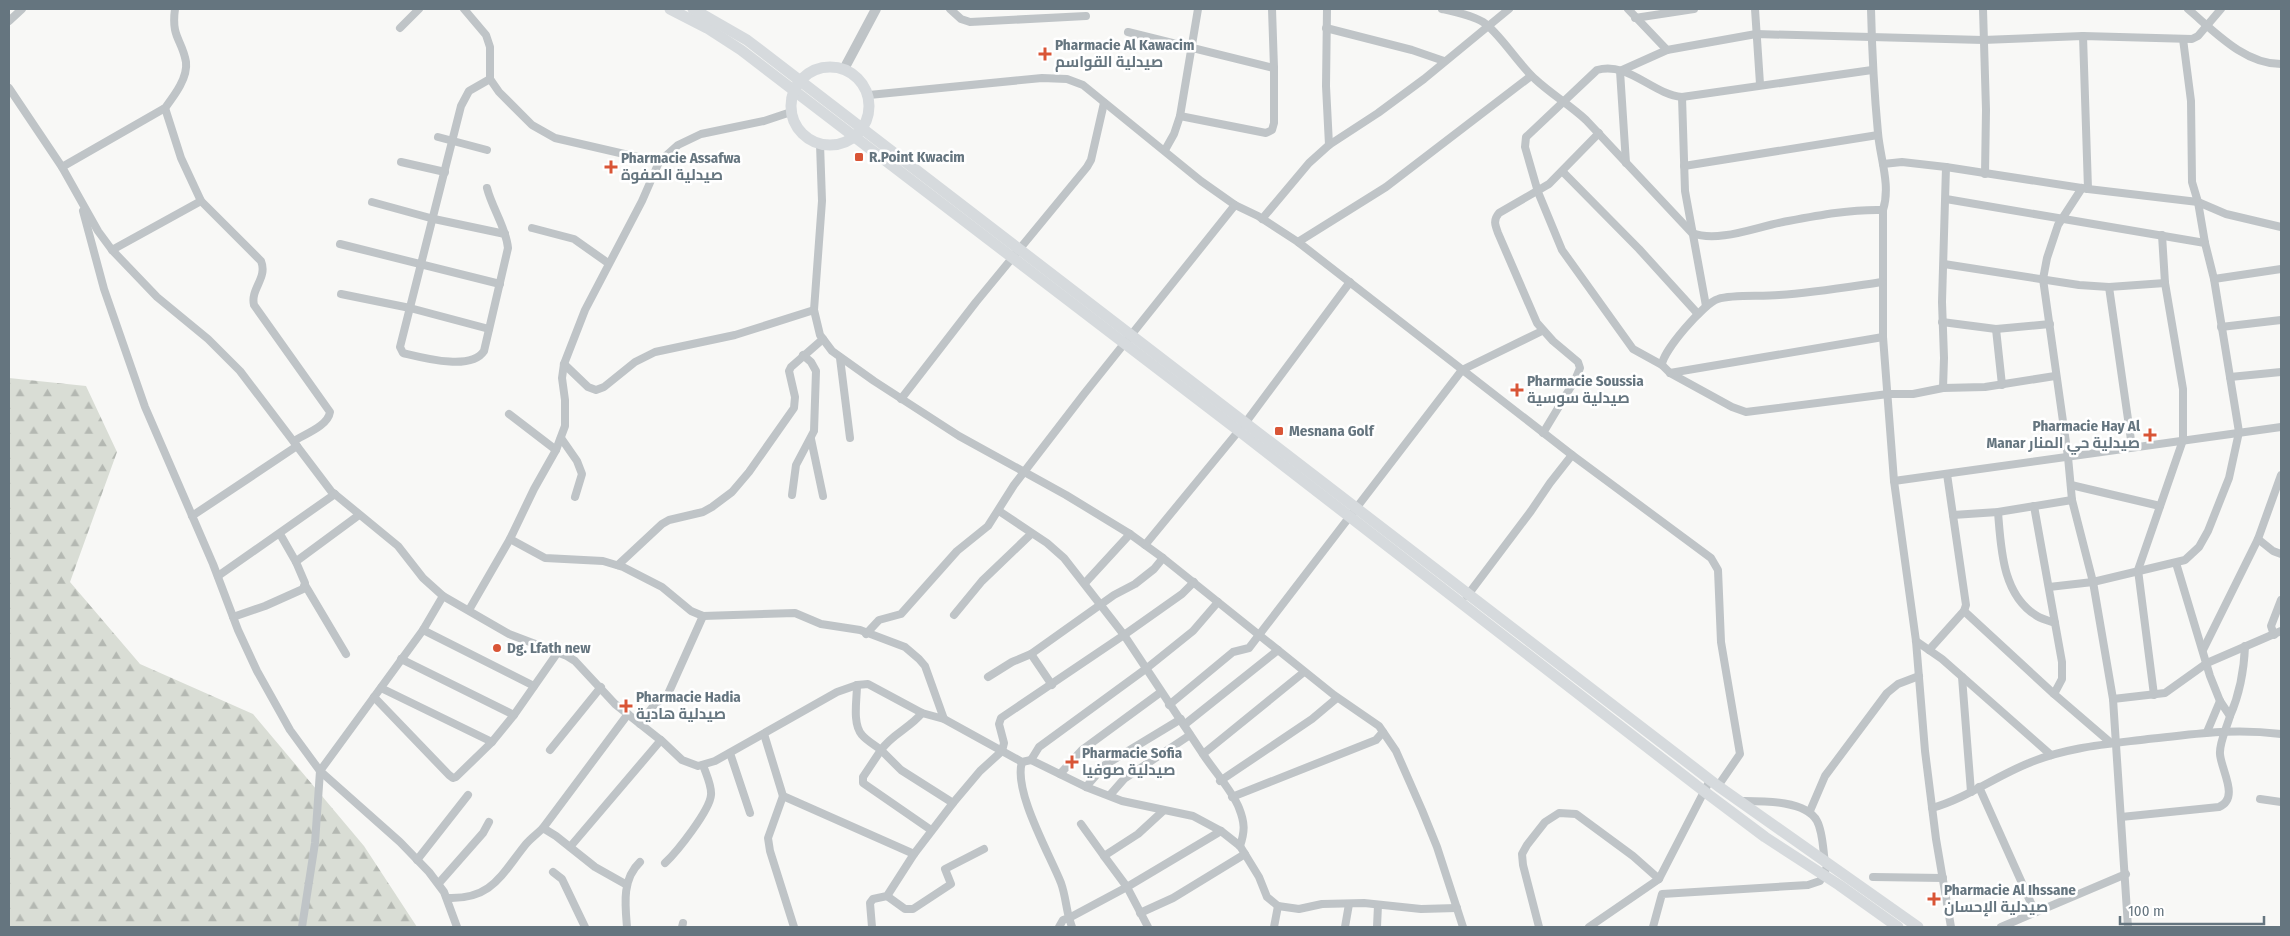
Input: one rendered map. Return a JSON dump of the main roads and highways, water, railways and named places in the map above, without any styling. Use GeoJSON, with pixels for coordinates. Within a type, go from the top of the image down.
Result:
{"type":"FeatureCollection","features":[{"type":"Feature","properties":{"kind":"main road"},"geometry":{"type":"LineString","coordinates":[[670,9],[724,38],[797,86],[1129,339],[1466,600],[1705,792],[1778,845],[1826,867],[1918,927]]}},
{"type":"Feature","properties":{"kind":"main road"},"geometry":{"type":"LineString","coordinates":[[693,9],[747,40],[797,86]]}},
{"type":"Feature","properties":{"kind":"main road"},"geometry":{"type":"LineString","coordinates":[[832,66],[844,69],[860,79],[868,95],[869,113],[858,133],[838,144],[820,144],[810,139],[801,132],[791,112],[797,86],[809,73],[820,68],[832,66]]}},
{"type":"Feature","properties":{"kind":"main road"},"geometry":{"type":"LineString","coordinates":[[1466,600],[1739,801],[1826,867],[1898,927]]}},
{"type":"Feature","properties":{"kind":"place","name":"Pharmacie Al Kawacim صيدلية القواسم"},"geometry":{"type":"Point","coordinates":[1045,54]}},
{"type":"Feature","properties":{"kind":"place","name":"R.Point Kwacim"},"geometry":{"type":"Point","coordinates":[859,157]}},
{"type":"Feature","properties":{"kind":"place","name":"Pharmacie Assafwa صيدلية الصفوة"},"geometry":{"type":"Point","coordinates":[611,167]}},
{"type":"Feature","properties":{"kind":"place","name":"Pharmacie Soussia صيدلية سوسية"},"geometry":{"type":"Point","coordinates":[1517,390]}},
{"type":"Feature","properties":{"kind":"place","name":"Mesnana Golf"},"geometry":{"type":"Point","coordinates":[1279,431]}},
{"type":"Feature","properties":{"kind":"place","name":"Pharmacie Hay Al Manar صيدلية حي المنار"},"geometry":{"type":"Point","coordinates":[2150,435]}},
{"type":"Feature","properties":{"kind":"place","name":"Dg. Lfath new"},"geometry":{"type":"Point","coordinates":[497,648]}},
{"type":"Feature","properties":{"kind":"place","name":"Pharmacie Hadia صيدلية هادية"},"geometry":{"type":"Point","coordinates":[626,706]}},
{"type":"Feature","properties":{"kind":"place","name":"Pharmacie Sofia صيدلية صوفيا"},"geometry":{"type":"Point","coordinates":[1072,762]}},
{"type":"Feature","properties":{"kind":"place","name":"Pharmacie Al Ihssane صيدلية الإحسان"},"geometry":{"type":"Point","coordinates":[1934,899]}}]}
